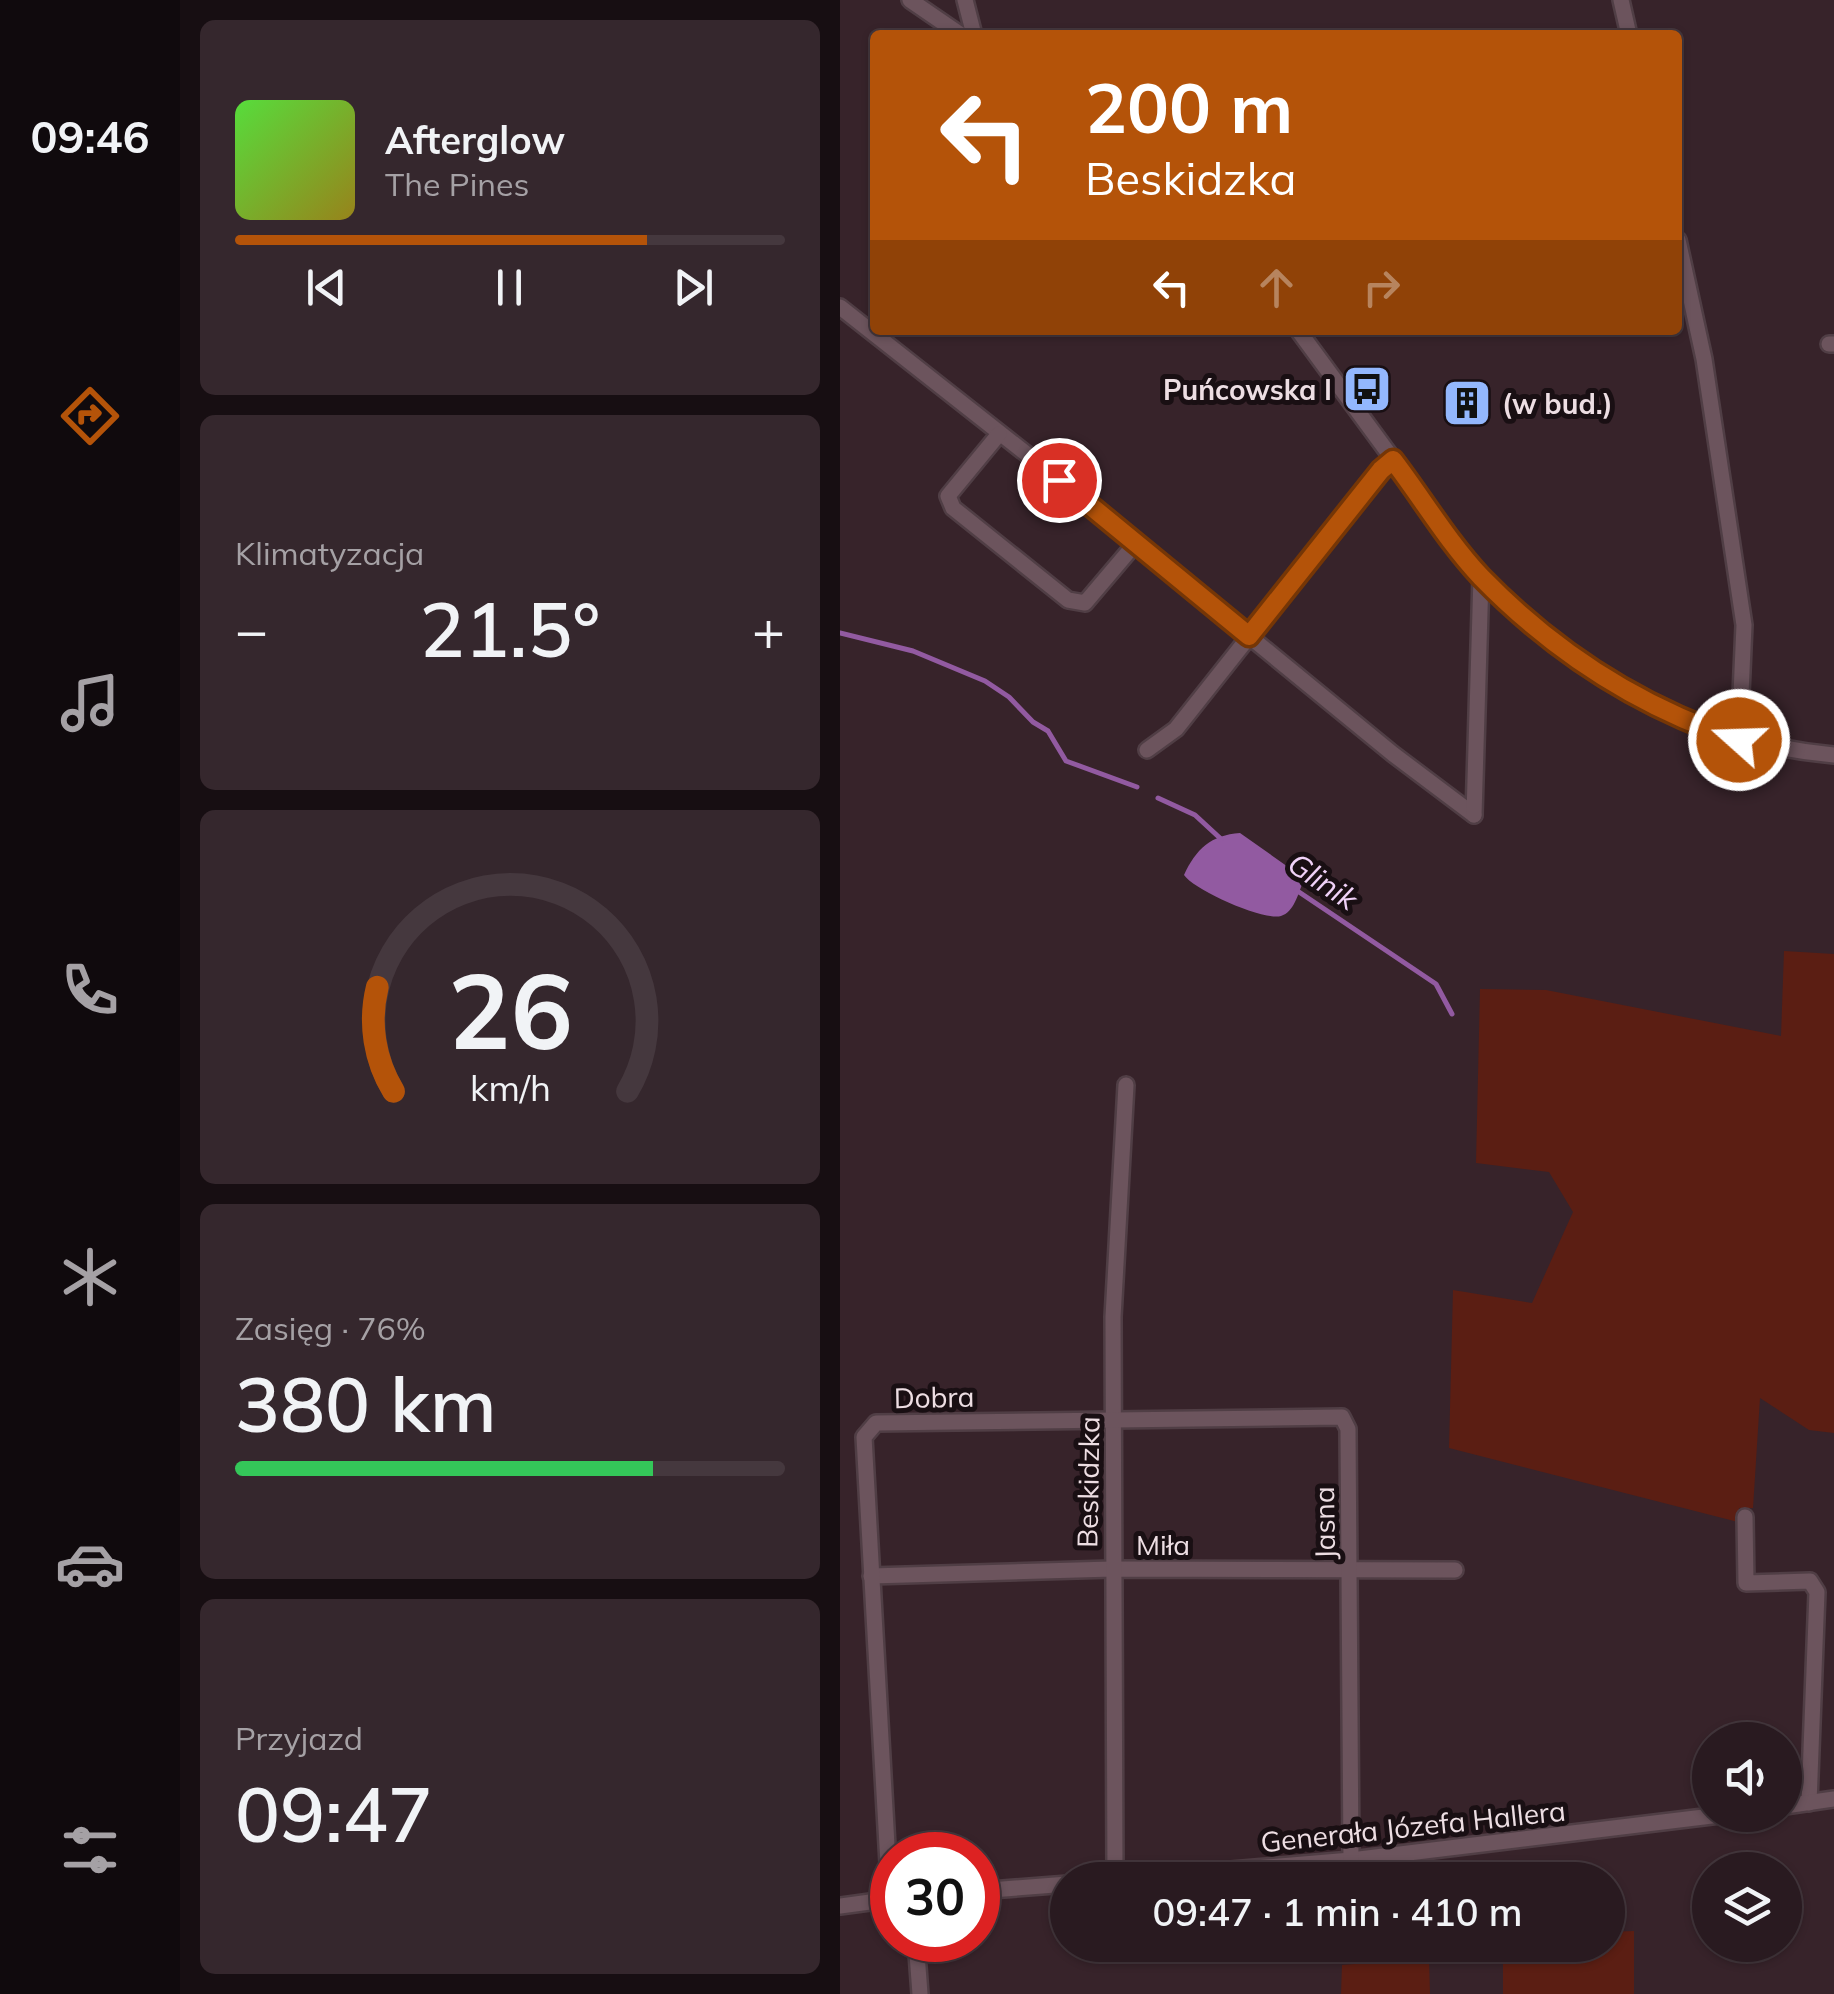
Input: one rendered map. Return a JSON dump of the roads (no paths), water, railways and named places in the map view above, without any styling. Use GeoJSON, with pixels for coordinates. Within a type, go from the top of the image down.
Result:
{"type":"FeatureCollection","features":[{"type":"Feature","properties":{"kind":"street"},"geometry":{"type":"LineString","coordinates":[[910,0],[955,30]]}},
{"type":"Feature","properties":{"kind":"street"},"geometry":{"type":"LineString","coordinates":[[965,0],[973,30]]}},
{"type":"Feature","properties":{"kind":"street"},"geometry":{"type":"LineString","coordinates":[[1620,0],[1628,30]]}},
{"type":"Feature","properties":{"kind":"street"},"geometry":{"type":"LineString","coordinates":[[1682,258],[1704,359],[1744,626],[1739,740]]}},
{"type":"Feature","properties":{"kind":"street"},"geometry":{"type":"LineString","coordinates":[[840,307],[870,331]]}},
{"type":"Feature","properties":{"kind":"street"},"geometry":{"type":"LineString","coordinates":[[875,335],[1392,754],[1474,815],[1481,577]]}},
{"type":"Feature","properties":{"kind":"street"},"geometry":{"type":"LineString","coordinates":[[1302,335],[1481,577],[1552,640],[1618,688],[1682,719],[1739,740],[1834,756]]}},
{"type":"Feature","properties":{"kind":"street"},"geometry":{"type":"LineString","coordinates":[[999,434],[948,496],[952,508],[1068,600],[1085,604],[1135,544]]}},
{"type":"Feature","properties":{"kind":"street"},"geometry":{"type":"LineString","coordinates":[[1147,750],[1176,730],[1381,470],[1393,460]]}},
{"type":"Feature","properties":{"kind":"street","name":"Beskidzka"},"geometry":{"type":"LineString","coordinates":[[1113,1862],[1114,1316],[1126,1085]]}},
{"type":"Feature","properties":{"kind":"street","name":"Jasna"},"geometry":{"type":"LineString","coordinates":[[1114,1418],[1342,1416],[1348,1429],[1351,1860]]}},
{"type":"Feature","properties":{"kind":"street","name":"Dobra"},"geometry":{"type":"LineString","coordinates":[[887,1832],[864,1438],[876,1423],[1114,1418]]}},
{"type":"Feature","properties":{"kind":"street"},"geometry":{"type":"LineString","coordinates":[[1744,1516],[1746,1584],[1810,1581],[1818,1592],[1810,1802]]}},
{"type":"Feature","properties":{"kind":"street","name":"Miła"},"geometry":{"type":"LineString","coordinates":[[871,1576],[1112,1569],[1455,1570]]}},
{"type":"Feature","properties":{"kind":"street"},"geometry":{"type":"LineString","coordinates":[[1802,1803],[1834,1799]]}},
{"type":"Feature","properties":{"kind":"street","name":"Generała Józefa Hallera"},"geometry":{"type":"LineString","coordinates":[[1327,1862],[1692,1818]]}},
{"type":"Feature","properties":{"kind":"street"},"geometry":{"type":"LineString","coordinates":[[1000,1889],[1050,1885]]}},
{"type":"Feature","properties":{"kind":"street"},"geometry":{"type":"LineString","coordinates":[[840,1906],[870,1902]]}},
{"type":"Feature","properties":{"kind":"street"},"geometry":{"type":"LineString","coordinates":[[918,1962],[920,1994]]}},
{"type":"Feature","properties":{"kind":"waterway","name":"Glinik"},"geometry":{"type":"LineString","coordinates":[[840,633],[913,651],[985,681],[1048,731],[1066,761],[1137,787]]}},
{"type":"Feature","properties":{"kind":"waterway","name":"Glinik"},"geometry":{"type":"LineString","coordinates":[[1158,798],[1195,815],[1221,839]]}},
{"type":"Feature","properties":{"kind":"waterway","name":"Glinik"},"geometry":{"type":"LineString","coordinates":[[1296,890],[1436,984],[1452,1014]]}},
{"type":"Feature","properties":{"kind":"place","name":"Puńcowska I"},"geometry":{"type":"Point","coordinates":[1367,389]}},
{"type":"Feature","properties":{"kind":"place","name":"(w bud.)"},"geometry":{"type":"Point","coordinates":[1467,403]}}]}
